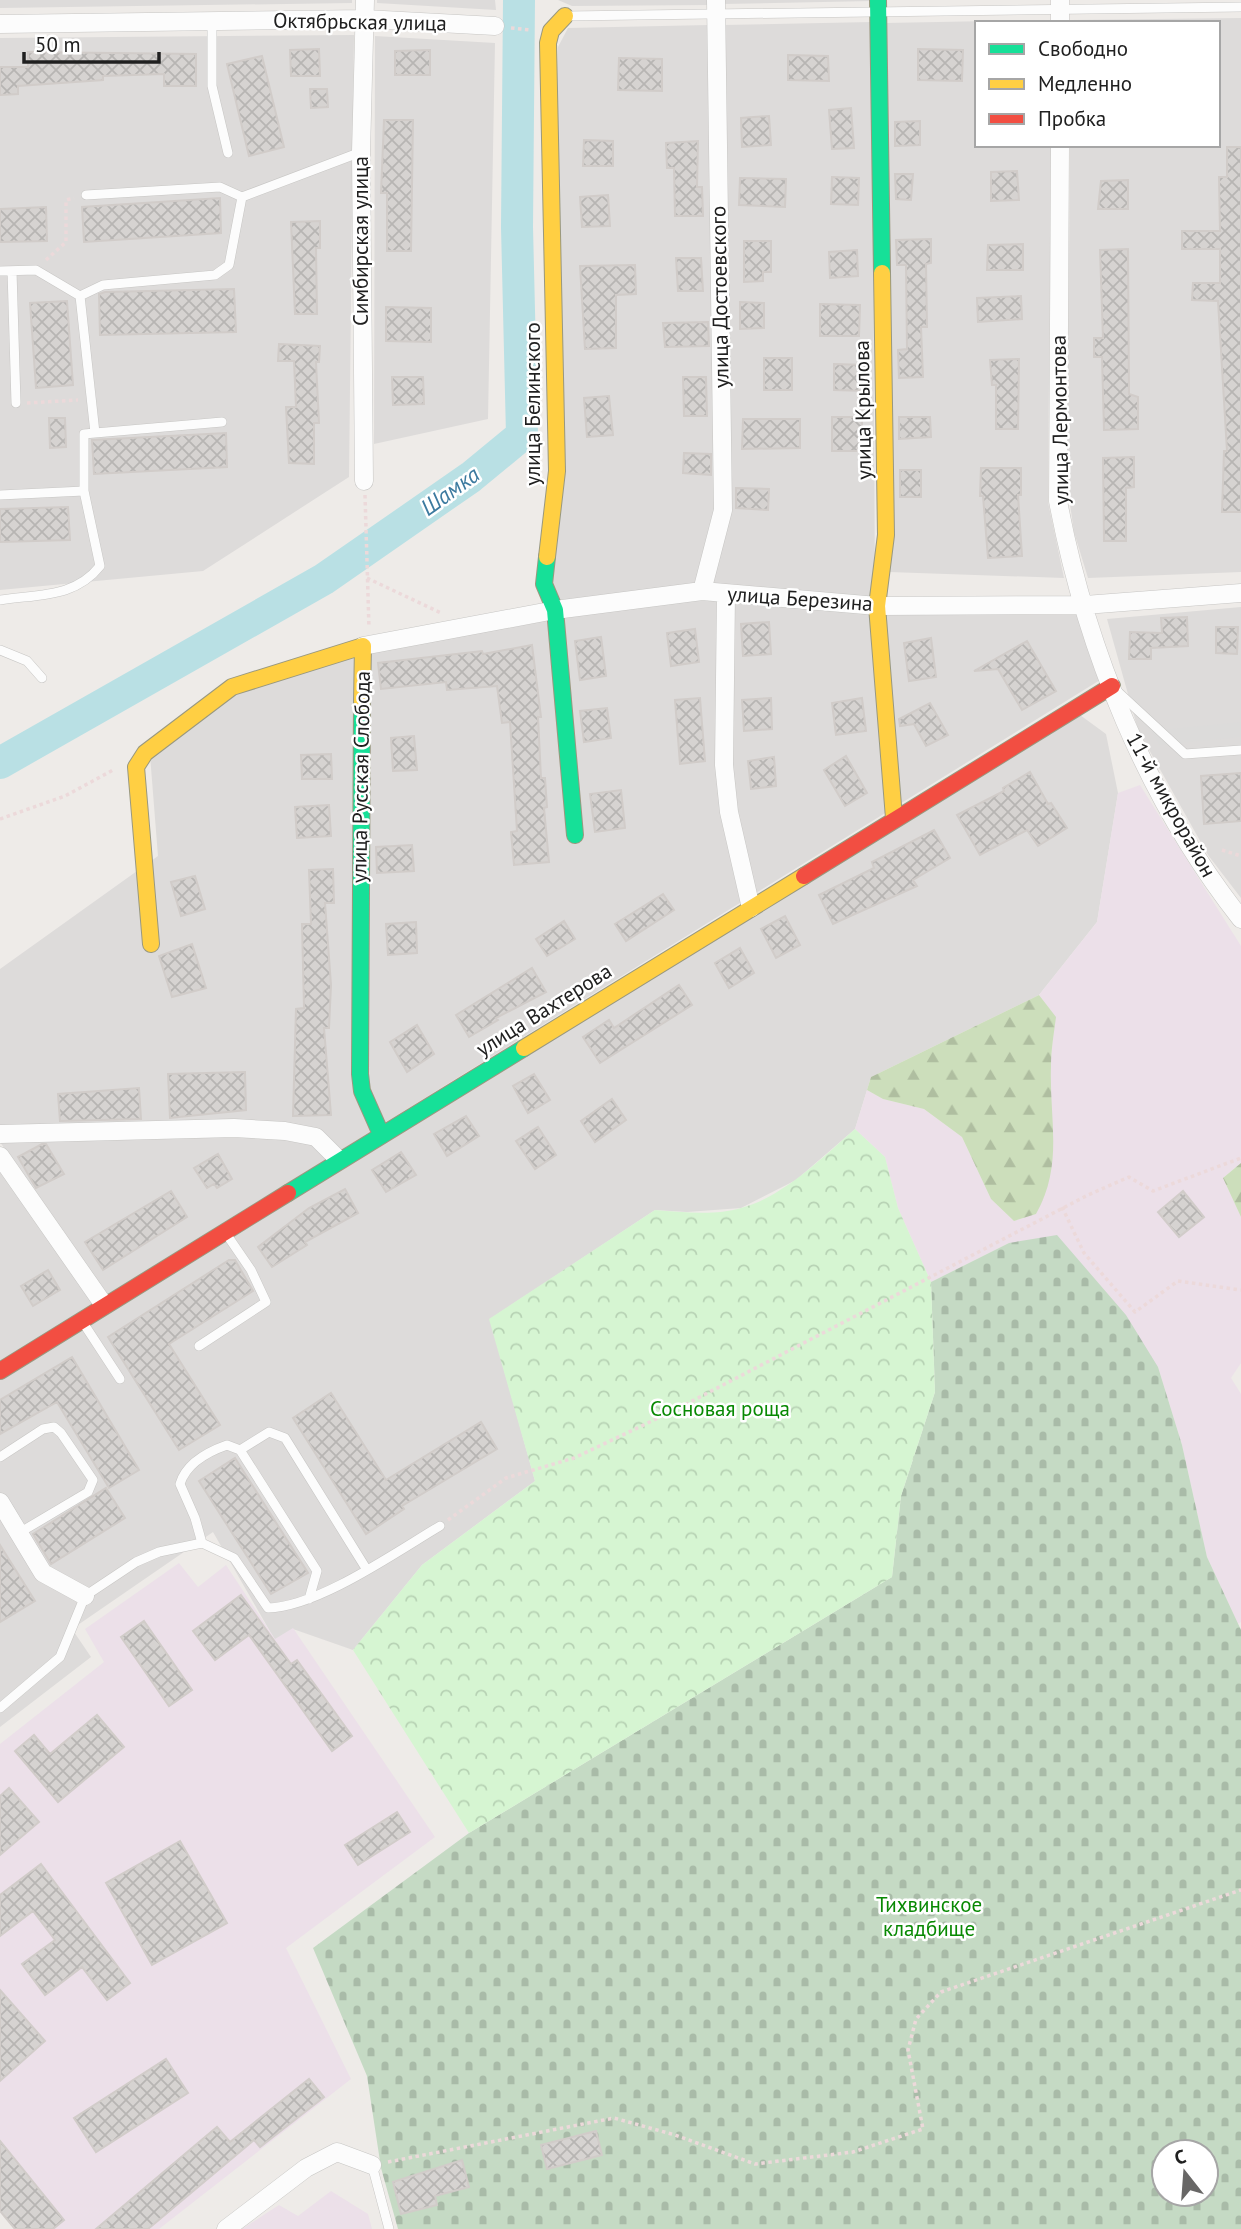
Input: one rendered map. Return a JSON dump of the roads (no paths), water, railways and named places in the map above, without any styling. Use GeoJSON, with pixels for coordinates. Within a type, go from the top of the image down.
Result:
{"type":"FeatureCollection","features":[{"type":"Feature","properties":{"kind":"street","name":"Симбирская улица"},"geometry":{"type":"LineString","coordinates":[[364,481],[361,152],[365,0]]}},
{"type":"Feature","properties":{"kind":"street","name":"улица Крылова"},"geometry":{"type":"LineString","coordinates":[[878,6],[886,535],[877,606],[883,708],[894,818]]}},
{"type":"Feature","properties":{"kind":"street","name":"улица Достоевского"},"geometry":{"type":"LineString","coordinates":[[702,592],[723,510],[717,8]]}},
{"type":"Feature","properties":{"kind":"street","name":"улица Белинского"},"geometry":{"type":"LineString","coordinates":[[565,16],[547,31],[557,471],[544,583],[555,610],[575,835]]}},
{"type":"Feature","properties":{"kind":"street","name":"Октябрьская улица"},"geometry":{"type":"LineString","coordinates":[[0,24],[365,19],[495,26]]}},
{"type":"Feature","properties":{"kind":"street","name":"улица Лермонтова"},"geometry":{"type":"LineString","coordinates":[[1060,147],[1058,501],[1066,542],[1112,686]]}},
{"type":"Feature","properties":{"kind":"street","name":"улица Березина"},"geometry":{"type":"LineString","coordinates":[[363,646],[555,610],[702,592],[877,606],[1085,605],[1241,593]]}},
{"type":"Feature","properties":{"kind":"street"},"geometry":{"type":"LineString","coordinates":[[726,594],[724,765],[729,812],[751,908]]}},
{"type":"Feature","properties":{"kind":"street","name":"улица Русская Слобода"},"geometry":{"type":"LineString","coordinates":[[151,944],[136,767],[145,753],[232,687],[363,646],[359,849],[360,1074],[362,1091],[381,1134]]}},
{"type":"Feature","properties":{"kind":"street","name":"улица Вахтерова"},"geometry":{"type":"LineString","coordinates":[[0,1371],[1112,686]]}},
{"type":"Feature","properties":{"kind":"street","name":"11-й микрорайон"},"geometry":{"type":"LineString","coordinates":[[1112,686],[1129,731],[1190,846],[1241,919]]}},
{"type":"Feature","properties":{"kind":"street"},"geometry":{"type":"LineString","coordinates":[[0,1134],[234,1128],[285,1131],[316,1137],[339,1160]]}},
{"type":"Feature","properties":{"kind":"street"},"geometry":{"type":"LineString","coordinates":[[0,1156],[104,1305]]}},
{"type":"Feature","properties":{"kind":"street"},"geometry":{"type":"LineString","coordinates":[[0,1502],[43,1573],[85,1596]]}},
{"type":"Feature","properties":{"kind":"street"},"geometry":{"type":"LineString","coordinates":[[226,2229],[306,2168],[337,2152],[372,2165]]}},
{"type":"Feature","properties":{"kind":"lane"},"geometry":{"type":"LineString","coordinates":[[565,16],[717,8],[878,6],[1060,10],[1241,6]]}},
{"type":"Feature","properties":{"kind":"lane"},"geometry":{"type":"LineString","coordinates":[[212,21],[212,86],[228,153]]}},
{"type":"Feature","properties":{"kind":"lane"},"geometry":{"type":"LineString","coordinates":[[86,195],[220,187],[242,197],[361,152]]}},
{"type":"Feature","properties":{"kind":"lane"},"geometry":{"type":"LineString","coordinates":[[80,296],[103,285],[215,275],[229,265],[242,197]]}},
{"type":"Feature","properties":{"kind":"lane"},"geometry":{"type":"LineString","coordinates":[[0,271],[36,270],[80,296]]}},
{"type":"Feature","properties":{"kind":"lane"},"geometry":{"type":"LineString","coordinates":[[12,271],[16,403]]}},
{"type":"Feature","properties":{"kind":"lane"},"geometry":{"type":"LineString","coordinates":[[80,296],[95,433]]}},
{"type":"Feature","properties":{"kind":"lane"},"geometry":{"type":"LineString","coordinates":[[0,600],[75,589],[90,579],[100,566],[84,491],[84,434],[222,422]]}},
{"type":"Feature","properties":{"kind":"lane"},"geometry":{"type":"LineString","coordinates":[[0,495],[84,491]]}},
{"type":"Feature","properties":{"kind":"lane"},"geometry":{"type":"LineString","coordinates":[[0,650],[27,661],[42,678]]}},
{"type":"Feature","properties":{"kind":"lane"},"geometry":{"type":"LineString","coordinates":[[1112,686],[1185,754],[1241,750]]}},
{"type":"Feature","properties":{"kind":"lane"},"geometry":{"type":"LineString","coordinates":[[199,1346],[266,1302],[251,1270],[224,1231]]}},
{"type":"Feature","properties":{"kind":"lane"},"geometry":{"type":"LineString","coordinates":[[82,1319],[120,1379]]}},
{"type":"Feature","properties":{"kind":"lane"},"geometry":{"type":"LineString","coordinates":[[0,1457],[43,1429],[54,1427],[93,1480],[88,1492],[19,1534]]}},
{"type":"Feature","properties":{"kind":"lane"},"geometry":{"type":"LineString","coordinates":[[240,1450],[269,1432],[285,1437],[367,1570]]}},
{"type":"Feature","properties":{"kind":"lane"},"geometry":{"type":"LineString","coordinates":[[202,1543],[195,1518],[180,1484],[184,1471],[213,1450],[227,1445],[240,1450],[317,1572],[309,1599]]}},
{"type":"Feature","properties":{"kind":"lane"},"geometry":{"type":"LineString","coordinates":[[0,1708],[60,1657],[85,1596],[136,1562],[159,1552],[202,1543],[233,1558],[268,1608],[282,1608],[309,1599],[367,1570],[440,1526]]}},
{"type":"Feature","properties":{"kind":"lane"},"geometry":{"type":"LineString","coordinates":[[372,2165],[389,2229]]}},
{"type":"Feature","properties":{"kind":"waterway","name":"Шамка"},"geometry":{"type":"LineString","coordinates":[[0,763],[324,579],[471,477],[522,435],[517,227],[519,0]]}},
{"type":"Feature","properties":{"kind":"park label","name":"Сосновая роща"},"geometry":{"type":"Point","coordinates":[720,1409]}},
{"type":"Feature","properties":{"kind":"park label","name":"Тихвинское кладбище"},"geometry":{"type":"Point","coordinates":[929,1917]}}]}
